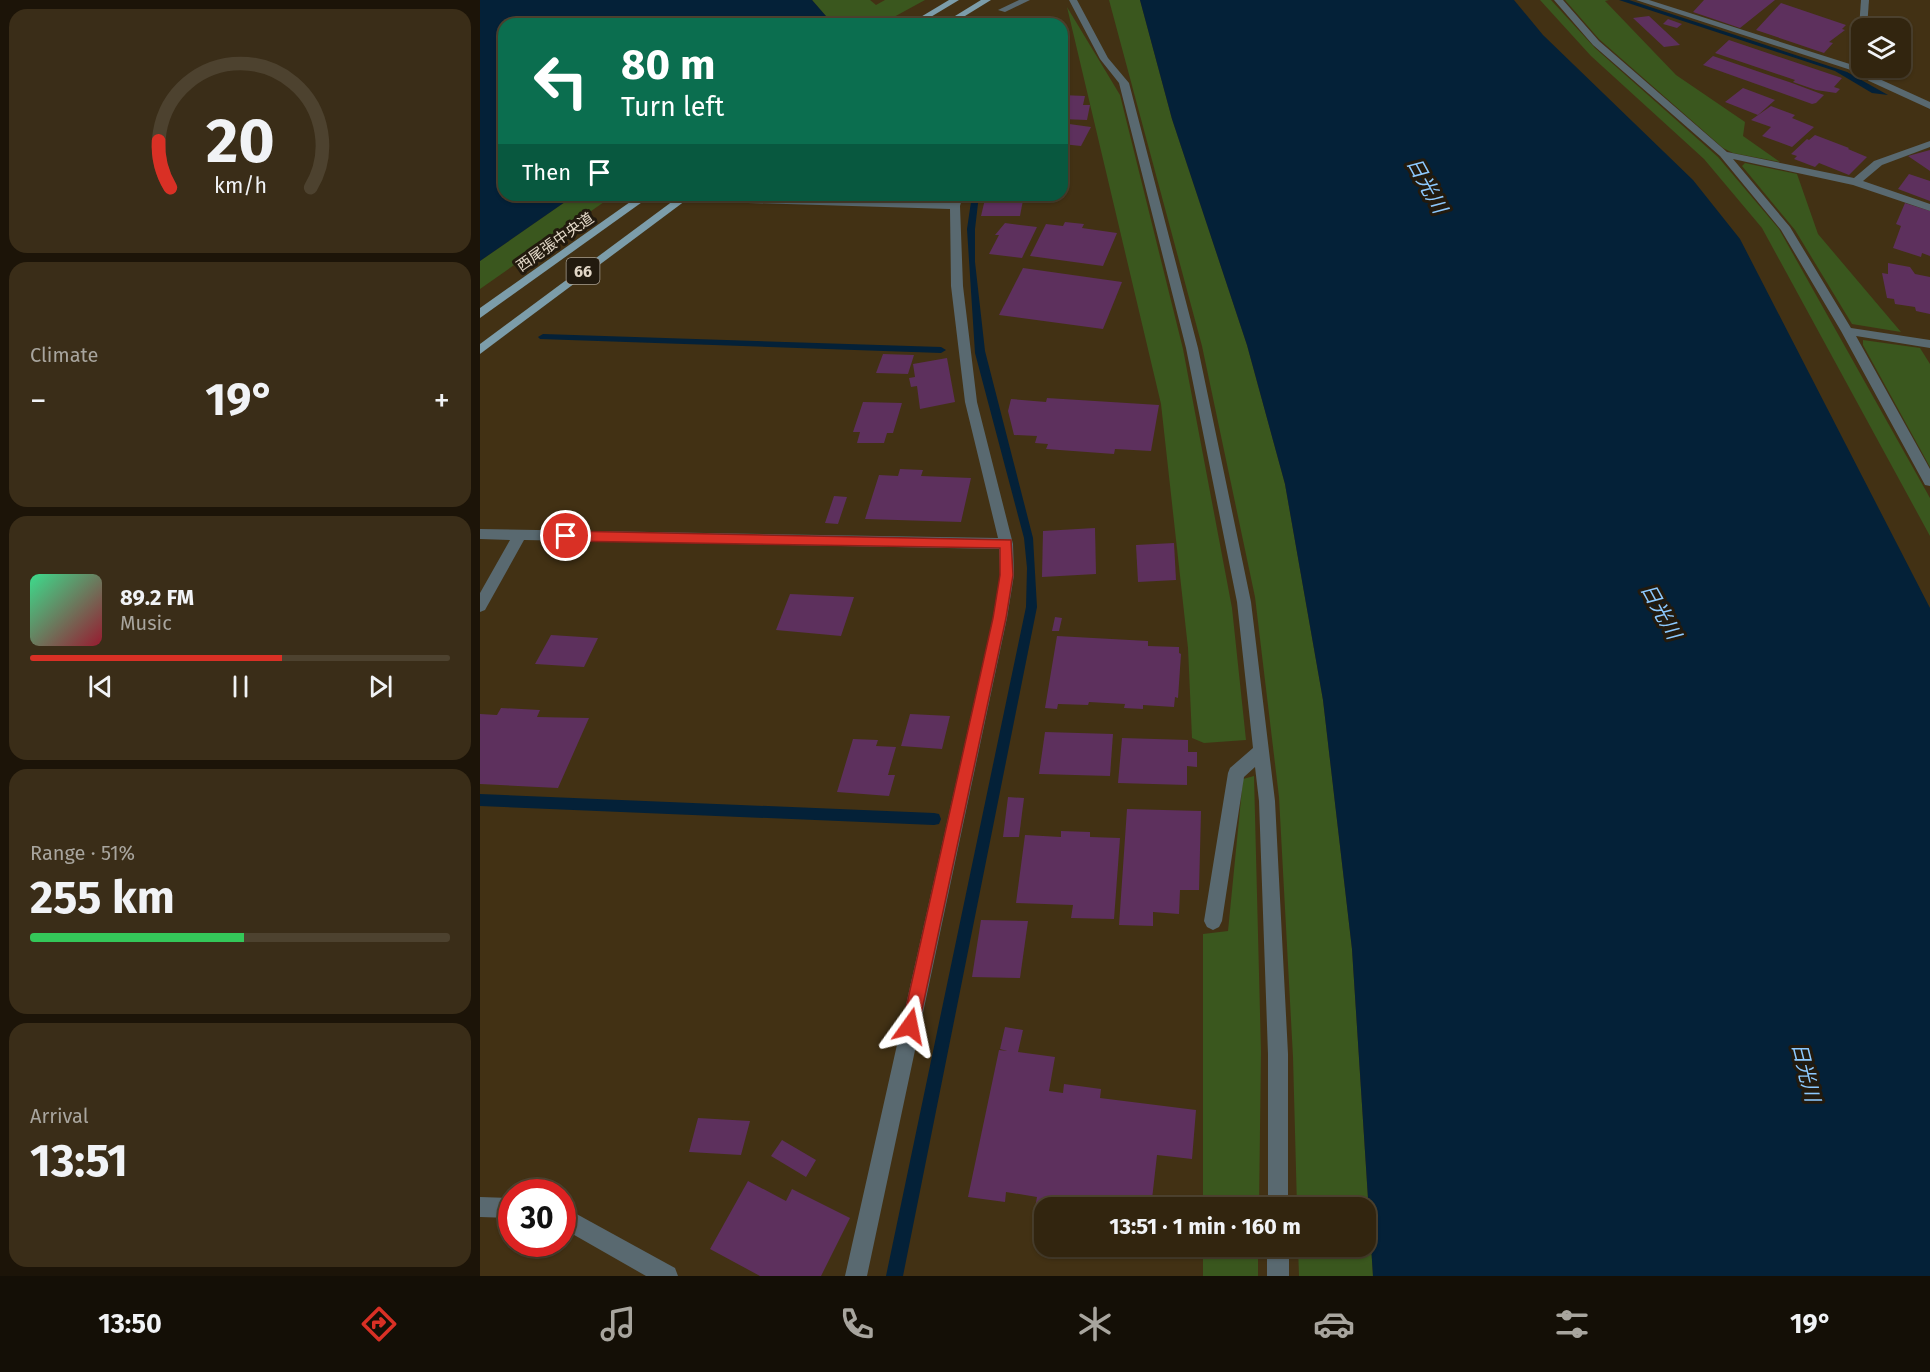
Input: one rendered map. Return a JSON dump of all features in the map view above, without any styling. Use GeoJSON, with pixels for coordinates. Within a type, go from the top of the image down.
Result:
{"type":"FeatureCollection","features":[{"type":"Feature","properties":{"kind":"main road"},"geometry":{"type":"LineString","coordinates":[[924,18],[955,0]]}},
{"type":"Feature","properties":{"kind":"main road"},"geometry":{"type":"LineString","coordinates":[[956,18],[984,1]]}},
{"type":"Feature","properties":{"kind":"main road","name":"西尾張中央道"},"geometry":{"type":"LineString","coordinates":[[480,314],[639,201]]}},
{"type":"Feature","properties":{"kind":"main road","name":"66"},"geometry":{"type":"LineString","coordinates":[[480,350],[679,201]]}},
{"type":"Feature","properties":{"kind":"street"},"geometry":{"type":"LineString","coordinates":[[1002,9],[1026,0]]}},
{"type":"Feature","properties":{"kind":"street"},"geometry":{"type":"LineString","coordinates":[[1073,0],[1104,59],[1125,83],[1192,348],[1244,602],[1268,801],[1278,1054],[1278,1197]]}},
{"type":"Feature","properties":{"kind":"street"},"geometry":{"type":"LineString","coordinates":[[1558,0],[1596,43],[1724,154],[1786,229],[1847,331],[1930,481]]}},
{"type":"Feature","properties":{"kind":"street"},"geometry":{"type":"LineString","coordinates":[[1640,0],[1851,67]]}},
{"type":"Feature","properties":{"kind":"street"},"geometry":{"type":"LineString","coordinates":[[1864,18],[1865,0]]}},
{"type":"Feature","properties":{"kind":"street"},"geometry":{"type":"LineString","coordinates":[[1871,78],[1930,106]]}},
{"type":"Feature","properties":{"kind":"street"},"geometry":{"type":"LineString","coordinates":[[1856,182],[1878,163],[1930,144]]}},
{"type":"Feature","properties":{"kind":"street"},"geometry":{"type":"LineString","coordinates":[[1724,154],[1856,182],[1930,208]]}},
{"type":"Feature","properties":{"kind":"street"},"geometry":{"type":"LineString","coordinates":[[856,1276],[1000,618],[1007,575],[1006,543],[972,402],[957,286],[956,201]]}},
{"type":"Feature","properties":{"kind":"street"},"geometry":{"type":"LineString","coordinates":[[1847,331],[1930,344]]}},
{"type":"Feature","properties":{"kind":"street"},"geometry":{"type":"LineString","coordinates":[[480,534],[1006,543]]}},
{"type":"Feature","properties":{"kind":"street"},"geometry":{"type":"LineString","coordinates":[[480,606],[520,535]]}},
{"type":"Feature","properties":{"kind":"street"},"geometry":{"type":"LineString","coordinates":[[1214,921],[1236,773],[1261,750]]}},
{"type":"Feature","properties":{"kind":"street"},"geometry":{"type":"LineString","coordinates":[[480,1207],[498,1208]]}},
{"type":"Feature","properties":{"kind":"street"},"geometry":{"type":"LineString","coordinates":[[576,1224],[667,1276]]}},
{"type":"Feature","properties":{"kind":"street"},"geometry":{"type":"LineString","coordinates":[[1278,1257],[1278,1276]]}},
{"type":"Feature","properties":{"kind":"green space"},"geometry":{"type":"Polygon","coordinates":[[[812,0],[870,0],[876,5],[885,0],[925,0],[892,18],[828,18],[812,0]]]}},
{"type":"Feature","properties":{"kind":"green space"},"geometry":{"type":"Polygon","coordinates":[[[1109,0],[1140,0],[1172,119],[1247,345],[1285,484],[1323,700],[1352,949],[1368,1197],[1297,1197],[1293,1057],[1279,797],[1255,597],[1202,346],[1109,0]]]}},
{"type":"Feature","properties":{"kind":"green space"},"geometry":{"type":"Polygon","coordinates":[[[1540,0],[1551,0],[1595,48],[1718,157],[1779,229],[1930,498],[1930,536],[1762,228],[1704,159],[1591,56],[1540,0]]]}},
{"type":"Feature","properties":{"kind":"green space"},"geometry":{"type":"Polygon","coordinates":[[[1565,0],[1609,0],[1605,1],[1676,75],[1745,122],[1743,136],[1780,162],[1733,153],[1723,148],[1599,39],[1565,0]]]}},
{"type":"Feature","properties":{"kind":"green space"},"geometry":{"type":"Polygon","coordinates":[[[1067,7],[1120,95],[1183,349],[1232,608],[1246,740],[1204,743],[1192,738],[1188,648],[1161,404],[1067,7]]]}},
{"type":"Feature","properties":{"kind":"green space"},"geometry":{"type":"Polygon","coordinates":[[[1745,163],[1797,174],[1818,234],[1901,332],[1852,324],[1795,230],[1742,166],[1745,163]]]}},
{"type":"Feature","properties":{"kind":"green space"},"geometry":{"type":"Polygon","coordinates":[[[566,201],[605,201],[480,289],[480,261],[566,201]]]}},
{"type":"Feature","properties":{"kind":"green space"},"geometry":{"type":"Polygon","coordinates":[[[1863,340],[1920,348],[1930,364],[1930,467],[1863,345],[1863,340]]]}},
{"type":"Feature","properties":{"kind":"green space"},"geometry":{"type":"Polygon","coordinates":[[[1254,776],[1261,1052],[1259,1197],[1203,1197],[1203,934],[1228,931],[1243,779],[1254,776]]]}},
{"type":"Feature","properties":{"kind":"green space"},"geometry":{"type":"Polygon","coordinates":[[[1203,1257],[1258,1257],[1258,1276],[1203,1276],[1203,1257]]]}},
{"type":"Feature","properties":{"kind":"green space"},"geometry":{"type":"Polygon","coordinates":[[[1298,1257],[1372,1257],[1373,1276],[1299,1276],[1298,1257]]]}},
{"type":"Feature","properties":{"kind":"water"},"geometry":{"type":"Polygon","coordinates":[[[480,0],[812,0],[828,18],[498,18],[498,201],[566,201],[480,261],[480,0]]]}},
{"type":"Feature","properties":{"kind":"water","name":"日光川"},"geometry":{"type":"Polygon","coordinates":[[[1140,0],[1514,0],[1543,35],[1693,180],[1740,239],[1930,608],[1930,1276],[1373,1276],[1372,1257],[1376,1257],[1376,1197],[1368,1197],[1352,949],[1323,700],[1285,484],[1247,345],[1172,119],[1140,0]]]}},
{"type":"Feature","properties":{"kind":"water"},"geometry":{"type":"Polygon","coordinates":[[[1619,0],[1629,0],[1847,72],[1851,74],[1851,78],[1858,78],[1888,95],[1872,93],[1835,71],[1619,0]]]}},
{"type":"Feature","properties":{"kind":"water"},"geometry":{"type":"Polygon","coordinates":[[[971,201],[978,201],[975,262],[985,351],[1033,538],[1037,607],[903,1276],[886,1276],[1026,607],[1027,568],[1024,538],[975,353],[967,229],[971,201]]]}},
{"type":"Feature","properties":{"kind":"building"},"geometry":{"type":"Polygon","coordinates":[[[1704,0],[1775,0],[1740,28],[1693,12],[1704,0]]]}},
{"type":"Feature","properties":{"kind":"building"},"geometry":{"type":"Polygon","coordinates":[[[1781,3],[1846,25],[1842,29],[1845,30],[1829,42],[1833,43],[1824,53],[1756,30],[1781,3]]]}},
{"type":"Feature","properties":{"kind":"building"},"geometry":{"type":"Polygon","coordinates":[[[1649,16],[1680,45],[1664,47],[1633,18],[1649,16]]]}},
{"type":"Feature","properties":{"kind":"building"},"geometry":{"type":"Polygon","coordinates":[[[1668,19],[1682,24],[1677,28],[1663,24],[1668,19]]]}},
{"type":"Feature","properties":{"kind":"building"},"geometry":{"type":"Polygon","coordinates":[[[1729,40],[1842,78],[1834,87],[1840,89],[1836,93],[1816,90],[1793,82],[1795,80],[1715,53],[1729,40]]]}},
{"type":"Feature","properties":{"kind":"building"},"geometry":{"type":"Polygon","coordinates":[[[1713,56],[1824,95],[1812,104],[1703,65],[1713,56]]]}},
{"type":"Feature","properties":{"kind":"building"},"geometry":{"type":"Polygon","coordinates":[[[1743,88],[1775,100],[1758,115],[1725,102],[1743,88]]]}},
{"type":"Feature","properties":{"kind":"building"},"geometry":{"type":"Polygon","coordinates":[[[1068,95],[1085,96],[1083,105],[1090,105],[1087,120],[1068,119],[1068,95]]]}},
{"type":"Feature","properties":{"kind":"building"},"geometry":{"type":"Polygon","coordinates":[[[1771,106],[1795,115],[1792,118],[1814,127],[1792,147],[1762,136],[1771,127],[1751,120],[1771,106]]]}},
{"type":"Feature","properties":{"kind":"building"},"geometry":{"type":"Polygon","coordinates":[[[1068,124],[1091,127],[1081,146],[1068,145],[1068,124]]]}},
{"type":"Feature","properties":{"kind":"building"},"geometry":{"type":"Polygon","coordinates":[[[1815,135],[1867,157],[1849,175],[1819,163],[1815,167],[1794,159],[1797,156],[1791,154],[1807,139],[1815,135]]]}},
{"type":"Feature","properties":{"kind":"building"},"geometry":{"type":"Polygon","coordinates":[[[1930,150],[1930,171],[1908,156],[1930,150]]]}},
{"type":"Feature","properties":{"kind":"building"},"geometry":{"type":"Polygon","coordinates":[[[1909,174],[1930,181],[1930,201],[1898,189],[1909,174]]]}},
{"type":"Feature","properties":{"kind":"building"},"geometry":{"type":"Polygon","coordinates":[[[985,201],[1023,201],[1020,216],[981,216],[985,201]]]}},
{"type":"Feature","properties":{"kind":"building"},"geometry":{"type":"Polygon","coordinates":[[[1905,203],[1930,211],[1930,256],[1922,253],[1921,257],[1893,248],[1901,226],[1896,224],[1905,203]]]}},
{"type":"Feature","properties":{"kind":"building"},"geometry":{"type":"Polygon","coordinates":[[[1065,222],[1084,224],[1082,228],[1117,233],[1103,266],[1030,256],[1046,224],[1063,226],[1065,222]]]}},
{"type":"Feature","properties":{"kind":"building"},"geometry":{"type":"Polygon","coordinates":[[[1005,223],[1037,227],[1022,258],[989,254],[999,235],[995,235],[1005,223]]]}},
{"type":"Feature","properties":{"kind":"building"},"geometry":{"type":"Polygon","coordinates":[[[1888,263],[1910,267],[1915,274],[1930,277],[1930,314],[1916,311],[1915,307],[1895,304],[1894,299],[1887,298],[1882,273],[1888,274],[1888,263]]]}},
{"type":"Feature","properties":{"kind":"building"},"geometry":{"type":"Polygon","coordinates":[[[1023,268],[1122,282],[1103,329],[999,315],[1023,268]]]}},
{"type":"Feature","properties":{"kind":"building"},"geometry":{"type":"Polygon","coordinates":[[[883,354],[914,355],[908,374],[876,373],[883,354]]]}},
{"type":"Feature","properties":{"kind":"building"},"geometry":{"type":"Polygon","coordinates":[[[947,358],[955,402],[920,409],[917,386],[911,387],[909,378],[915,377],[913,364],[947,358]]]}},
{"type":"Feature","properties":{"kind":"building"},"geometry":{"type":"Polygon","coordinates":[[[1047,398],[1159,405],[1151,451],[1115,449],[1114,454],[1046,449],[1048,444],[1035,443],[1037,436],[1014,435],[1008,411],[1011,399],[1046,402],[1047,398]]]}},
{"type":"Feature","properties":{"kind":"building"},"geometry":{"type":"Polygon","coordinates":[[[863,402],[902,403],[893,433],[887,433],[884,443],[857,443],[860,432],[853,432],[863,402]]]}},
{"type":"Feature","properties":{"kind":"building"},"geometry":{"type":"Polygon","coordinates":[[[900,469],[923,470],[921,476],[971,478],[961,522],[865,519],[879,475],[898,476],[900,469]]]}},
{"type":"Feature","properties":{"kind":"building"},"geometry":{"type":"Polygon","coordinates":[[[834,496],[847,497],[838,524],[825,523],[834,496]]]}},
{"type":"Feature","properties":{"kind":"building"},"geometry":{"type":"Polygon","coordinates":[[[1095,528],[1096,574],[1042,577],[1043,531],[1095,528]]]}},
{"type":"Feature","properties":{"kind":"building"},"geometry":{"type":"Polygon","coordinates":[[[1174,543],[1176,580],[1138,582],[1136,545],[1174,543]]]}},
{"type":"Feature","properties":{"kind":"building"},"geometry":{"type":"Polygon","coordinates":[[[790,594],[854,597],[841,636],[776,630],[790,594]]]}},
{"type":"Feature","properties":{"kind":"building"},"geometry":{"type":"Polygon","coordinates":[[[1055,617],[1062,618],[1059,631],[1052,631],[1055,617]]]}},
{"type":"Feature","properties":{"kind":"building"},"geometry":{"type":"Polygon","coordinates":[[[551,635],[598,638],[584,667],[535,664],[551,635]]]}},
{"type":"Feature","properties":{"kind":"building"},"geometry":{"type":"Polygon","coordinates":[[[1057,636],[1148,641],[1148,646],[1179,647],[1181,654],[1178,698],[1175,697],[1174,707],[1143,705],[1143,709],[1124,708],[1125,704],[1089,702],[1088,705],[1058,704],[1057,709],[1045,708],[1057,636]]]}},
{"type":"Feature","properties":{"kind":"building"},"geometry":{"type":"Polygon","coordinates":[[[501,708],[540,710],[537,717],[589,718],[558,788],[480,784],[480,714],[497,715],[501,708]]]}},
{"type":"Feature","properties":{"kind":"building"},"geometry":{"type":"Polygon","coordinates":[[[910,714],[950,716],[942,749],[901,746],[910,714]]]}},
{"type":"Feature","properties":{"kind":"building"},"geometry":{"type":"Polygon","coordinates":[[[1045,732],[1113,734],[1110,776],[1039,774],[1045,732]]]}},
{"type":"Feature","properties":{"kind":"building"},"geometry":{"type":"Polygon","coordinates":[[[1122,738],[1188,740],[1188,752],[1197,752],[1197,767],[1187,766],[1187,785],[1118,783],[1122,738]]]}},
{"type":"Feature","properties":{"kind":"building"},"geometry":{"type":"Polygon","coordinates":[[[853,739],[878,740],[876,746],[896,747],[888,775],[895,775],[889,796],[837,792],[853,739]]]}},
{"type":"Feature","properties":{"kind":"building"},"geometry":{"type":"Polygon","coordinates":[[[1008,797],[1024,798],[1019,837],[1003,837],[1008,797]]]}},
{"type":"Feature","properties":{"kind":"building"},"geometry":{"type":"Polygon","coordinates":[[[1127,809],[1201,811],[1199,890],[1180,890],[1179,914],[1153,912],[1153,926],[1119,925],[1127,809]]]}},
{"type":"Feature","properties":{"kind":"building"},"geometry":{"type":"Polygon","coordinates":[[[1061,831],[1090,832],[1090,837],[1120,838],[1114,919],[1071,918],[1073,905],[1016,903],[1025,835],[1061,837],[1061,831]]]}},
{"type":"Feature","properties":{"kind":"building"},"geometry":{"type":"Polygon","coordinates":[[[981,920],[1028,921],[1020,978],[972,977],[981,920]]]}},
{"type":"Feature","properties":{"kind":"building"},"geometry":{"type":"Polygon","coordinates":[[[1005,1027],[1023,1030],[1018,1052],[1055,1057],[1049,1091],[1063,1093],[1064,1084],[1101,1089],[1100,1098],[1196,1110],[1192,1159],[1157,1155],[1152,1197],[1037,1197],[1006,1192],[1005,1202],[968,1197],[999,1050],[1007,1051],[1000,1049],[1005,1027]]]}},
{"type":"Feature","properties":{"kind":"building"},"geometry":{"type":"Polygon","coordinates":[[[698,1118],[750,1121],[741,1155],[689,1152],[698,1118]]]}},
{"type":"Feature","properties":{"kind":"building"},"geometry":{"type":"Polygon","coordinates":[[[782,1140],[816,1160],[806,1177],[771,1156],[782,1140]]]}},
{"type":"Feature","properties":{"kind":"building"},"geometry":{"type":"Polygon","coordinates":[[[748,1181],[786,1201],[792,1189],[850,1218],[821,1276],[760,1276],[710,1249],[748,1181]]]}},
{"type":"Feature","properties":{"kind":"waterway"},"geometry":{"type":"LineString","coordinates":[[543,337],[941,350]]}},
{"type":"Feature","properties":{"kind":"waterway"},"geometry":{"type":"LineString","coordinates":[[480,800],[934,819]]}},
{"type":"Feature","properties":{"kind":"route"},"geometry":{"type":"LineString","coordinates":[[566,536],[1006,543],[1007,575],[1000,618],[910,1026]]}}]}
